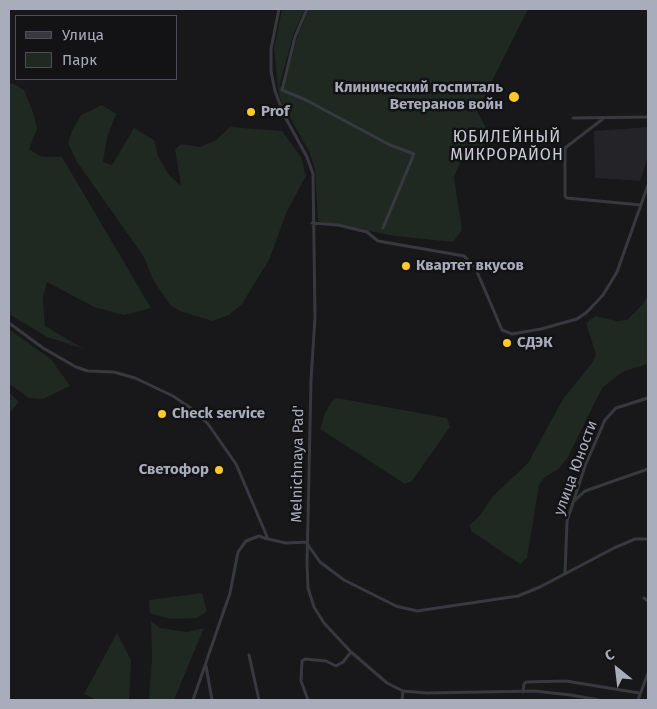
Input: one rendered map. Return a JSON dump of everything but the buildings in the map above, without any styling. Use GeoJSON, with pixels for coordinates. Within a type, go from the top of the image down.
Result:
{"type":"FeatureCollection","features":[{"type":"Feature","properties":{"kind":"street","name":"Melnichnaya Pad'"},"geometry":{"type":"LineString","coordinates":[[279,9],[271,48],[271,71],[278,102],[313,174],[312,223],[315,305],[307,576],[314,607],[324,624],[351,652],[387,683],[403,691],[427,693],[561,693],[599,700]]}},
{"type":"Feature","properties":{"kind":"street"},"geometry":{"type":"LineString","coordinates":[[307,9],[295,37],[281,84],[282,90],[306,100],[390,146],[414,154],[383,228]]}},
{"type":"Feature","properties":{"kind":"street"},"geometry":{"type":"LineString","coordinates":[[573,118],[648,117]]}},
{"type":"Feature","properties":{"kind":"street"},"geometry":{"type":"LineString","coordinates":[[604,118],[565,148],[565,196],[567,198],[641,205]]}},
{"type":"Feature","properties":{"kind":"street"},"geometry":{"type":"LineString","coordinates":[[312,223],[362,231],[378,241],[464,256],[475,267],[502,330],[512,334],[541,329],[577,319],[594,306],[615,278],[648,185]]}},
{"type":"Feature","properties":{"kind":"street"},"geometry":{"type":"LineString","coordinates":[[9,323],[43,348],[76,367],[88,371],[114,372],[135,378],[173,396],[195,412],[208,424],[236,464],[268,539]]}},
{"type":"Feature","properties":{"kind":"street","name":"улица Юности"},"geometry":{"type":"LineString","coordinates":[[565,574],[565,535],[585,466],[608,414],[616,408],[648,398]]}},
{"type":"Feature","properties":{"kind":"street"},"geometry":{"type":"LineString","coordinates":[[574,502],[585,491],[648,469]]}},
{"type":"Feature","properties":{"kind":"street"},"geometry":{"type":"LineString","coordinates":[[193,700],[230,592],[238,552],[246,541],[259,536],[286,543],[307,543],[320,562],[344,580],[406,610],[430,611],[518,596],[614,548],[635,540],[648,539]]}},
{"type":"Feature","properties":{"kind":"street"},"geometry":{"type":"LineString","coordinates":[[644,598],[648,600]]}},
{"type":"Feature","properties":{"kind":"street"},"geometry":{"type":"LineString","coordinates":[[308,700],[301,681],[302,661],[305,659],[326,661],[336,666],[343,662],[351,652]]}},
{"type":"Feature","properties":{"kind":"street"},"geometry":{"type":"LineString","coordinates":[[249,655],[259,700]]}},
{"type":"Feature","properties":{"kind":"street"},"geometry":{"type":"LineString","coordinates":[[206,666],[212,700]]}},
{"type":"Feature","properties":{"kind":"street"},"geometry":{"type":"LineString","coordinates":[[638,700],[648,673]]}},
{"type":"Feature","properties":{"kind":"street"},"geometry":{"type":"LineString","coordinates":[[523,692],[526,682],[561,681],[639,693]]}},
{"type":"Feature","properties":{"kind":"street"},"geometry":{"type":"LineString","coordinates":[[402,700],[403,691]]}},
{"type":"Feature","properties":{"kind":"shaded area"},"geometry":{"type":"Polygon","coordinates":[[[648,127],[648,157],[640,181],[595,178],[594,131],[648,127]]]}},
{"type":"Feature","properties":{"kind":"green space"},"geometry":{"type":"Polygon","coordinates":[[[282,9],[305,9],[293,35],[279,88],[284,84],[297,38],[309,9],[528,9],[477,111],[492,139],[477,150],[468,145],[454,177],[462,230],[453,242],[395,236],[318,221],[315,169],[309,151],[281,102],[278,89],[274,48],[282,9]]]}},
{"type":"Feature","properties":{"kind":"green space"},"geometry":{"type":"Polygon","coordinates":[[[12,83],[24,90],[34,115],[37,129],[29,149],[42,157],[62,157],[151,308],[124,315],[94,307],[47,282],[43,297],[45,326],[84,349],[47,337],[9,314],[9,85],[12,83]]]}},
{"type":"Feature","properties":{"kind":"green space"},"geometry":{"type":"Polygon","coordinates":[[[102,105],[116,114],[107,138],[103,162],[112,165],[134,128],[154,140],[158,156],[169,175],[181,186],[175,149],[181,144],[200,147],[216,140],[230,127],[282,131],[301,157],[306,176],[287,211],[269,260],[242,304],[229,315],[212,321],[180,311],[170,305],[153,280],[144,257],[77,162],[68,143],[72,131],[81,115],[102,105]]]}},
{"type":"Feature","properties":{"kind":"green space"},"geometry":{"type":"Polygon","coordinates":[[[648,294],[648,364],[624,371],[602,388],[567,459],[557,470],[545,477],[539,485],[527,558],[520,564],[471,531],[470,525],[481,514],[493,496],[528,463],[563,399],[592,363],[596,354],[586,323],[595,316],[617,321],[627,320],[644,303],[648,294]]]}},
{"type":"Feature","properties":{"kind":"green space"},"geometry":{"type":"Polygon","coordinates":[[[9,329],[52,360],[70,386],[43,399],[29,398],[9,384],[9,329]]]}},
{"type":"Feature","properties":{"kind":"green space"},"geometry":{"type":"Polygon","coordinates":[[[9,392],[19,402],[9,413],[9,392]]]}},
{"type":"Feature","properties":{"kind":"green space"},"geometry":{"type":"Polygon","coordinates":[[[337,398],[447,418],[450,427],[412,481],[405,484],[320,429],[325,413],[332,401],[337,398]]]}},
{"type":"Feature","properties":{"kind":"green space"},"geometry":{"type":"Polygon","coordinates":[[[202,593],[207,611],[197,618],[170,619],[150,613],[149,600],[202,593]]]}},
{"type":"Feature","properties":{"kind":"green space"},"geometry":{"type":"Polygon","coordinates":[[[151,621],[160,628],[187,632],[204,628],[174,700],[149,700],[152,658],[151,621]]]}},
{"type":"Feature","properties":{"kind":"green space"},"geometry":{"type":"Polygon","coordinates":[[[117,633],[131,660],[129,700],[97,700],[84,694],[117,633]]]}},
{"type":"Feature","properties":{"kind":"place","name":"Клинический госпиталь Ветеранов войн"},"geometry":{"type":"Point","coordinates":[514,97]}},
{"type":"Feature","properties":{"kind":"place","name":"Prof"},"geometry":{"type":"Point","coordinates":[251,112]}},
{"type":"Feature","properties":{"kind":"place","name":"Квартет вкусов"},"geometry":{"type":"Point","coordinates":[406,266]}},
{"type":"Feature","properties":{"kind":"place","name":"СДЭК"},"geometry":{"type":"Point","coordinates":[507,343]}},
{"type":"Feature","properties":{"kind":"place","name":"Check service"},"geometry":{"type":"Point","coordinates":[162,414]}},
{"type":"Feature","properties":{"kind":"place","name":"Светофор"},"geometry":{"type":"Point","coordinates":[219,470]}},
{"type":"Feature","properties":{"kind":"district","name":"ЮБИЛЕЙНЫЙ МИКРОРАЙОН"},"geometry":{"type":"Point","coordinates":[507,147]}}]}
